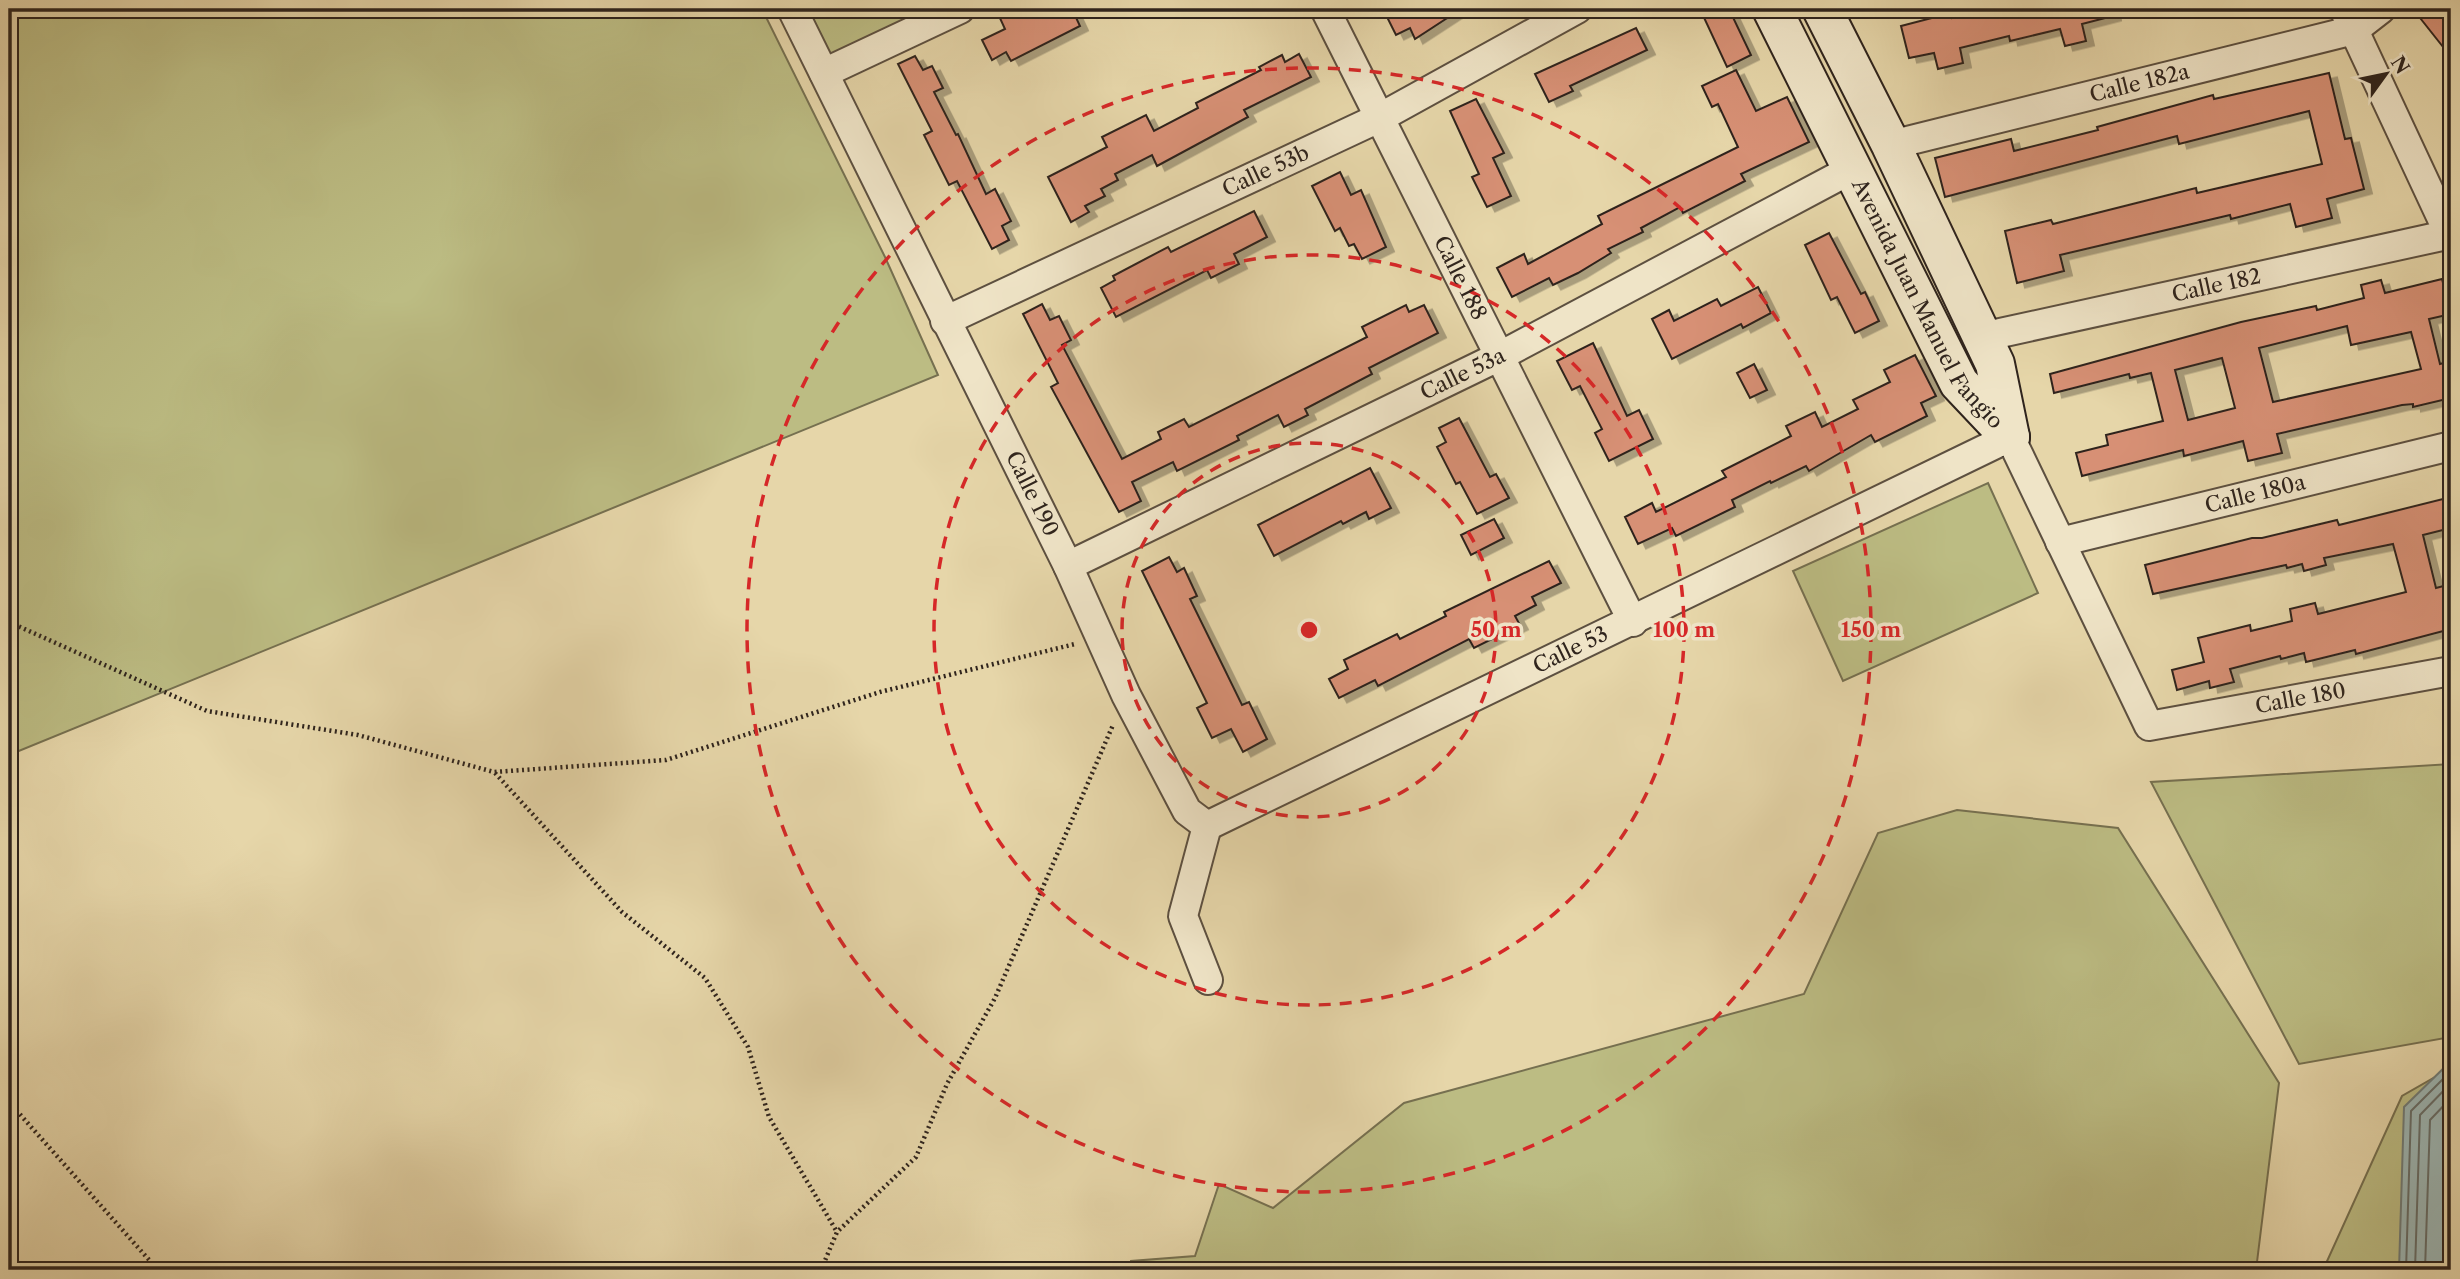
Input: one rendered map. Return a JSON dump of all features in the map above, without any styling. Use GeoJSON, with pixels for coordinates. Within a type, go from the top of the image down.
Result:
{"type":"FeatureCollection","features":[{"type":"Feature","properties":{"kind":"main road","name":"Avenida Juan Manuel Fangio"},"geometry":{"type":"LineString","coordinates":[[1772,9],[1959,383],[2010,437]]}},
{"type":"Feature","properties":{"kind":"main road","name":"Avenida Juan Manuel Fangio"},"geometry":{"type":"LineString","coordinates":[[1822,9],[1891,145],[1995,364],[2010,437]]}},
{"type":"Feature","properties":{"kind":"street","name":"Calle 190"},"geometry":{"type":"LineString","coordinates":[[792,9],[1068,566],[1126,695],[1187,811],[1207,826]]}},
{"type":"Feature","properties":{"kind":"street"},"geometry":{"type":"LineString","coordinates":[[824,73],[960,9]]}},
{"type":"Feature","properties":{"kind":"street","name":"Calle 188"},"geometry":{"type":"LineString","coordinates":[[1325,9],[1633,622]]}},
{"type":"Feature","properties":{"kind":"street","name":"Calle 53b"},"geometry":{"type":"LineString","coordinates":[[945,321],[1381,117],[1577,9]]}},
{"type":"Feature","properties":{"kind":"street","name":"Calle 182a"},"geometry":{"type":"LineString","coordinates":[[1891,145],[2381,9]]}},
{"type":"Feature","properties":{"kind":"street"},"geometry":{"type":"LineString","coordinates":[[2349,20],[2451,235]]}},
{"type":"Feature","properties":{"kind":"street","name":"Calle 53a"},"geometry":{"type":"LineString","coordinates":[[1068,566],[1500,356],[1852,170]]}},
{"type":"Feature","properties":{"kind":"street","name":"Calle 182"},"geometry":{"type":"LineString","coordinates":[[1982,337],[2451,235]]}},
{"type":"Feature","properties":{"kind":"street"},"geometry":{"type":"LineString","coordinates":[[2010,437],[2060,542]]}},
{"type":"Feature","properties":{"kind":"street","name":"Calle 53"},"geometry":{"type":"LineString","coordinates":[[1207,826],[1633,622],[2010,437]]}},
{"type":"Feature","properties":{"kind":"street","name":"Calle 180a"},"geometry":{"type":"LineString","coordinates":[[2060,542],[2451,446]]}},
{"type":"Feature","properties":{"kind":"street","name":"Calle 180"},"geometry":{"type":"LineString","coordinates":[[2060,542],[2149,726],[2451,671]]}},
{"type":"Feature","properties":{"kind":"street"},"geometry":{"type":"LineString","coordinates":[[1207,826],[1183,916],[1208,980]]}},
{"type":"Feature","properties":{"kind":"path"},"geometry":{"type":"LineString","coordinates":[[9,622],[207,712],[358,735],[495,772],[666,760],[880,692],[1100,638]]}},
{"type":"Feature","properties":{"kind":"path"},"geometry":{"type":"LineString","coordinates":[[821,1270],[837,1232],[916,1157],[947,1084],[995,998],[1063,835],[1126,695]]}},
{"type":"Feature","properties":{"kind":"path"},"geometry":{"type":"LineString","coordinates":[[495,772],[622,912],[705,978],[748,1047],[769,1117],[837,1232]]}},
{"type":"Feature","properties":{"kind":"path"},"geometry":{"type":"LineString","coordinates":[[9,1102],[158,1270]]}},
{"type":"Feature","properties":{"kind":"green space"},"geometry":{"type":"Polygon","coordinates":[[[9,9],[762,9],[885,257],[938,375],[9,755],[9,9]]]}},
{"type":"Feature","properties":{"kind":"green space"},"geometry":{"type":"Polygon","coordinates":[[[808,9],[928,9],[831,56],[808,9]]]}},
{"type":"Feature","properties":{"kind":"green space"},"geometry":{"type":"Polygon","coordinates":[[[1988,483],[2038,593],[1843,681],[1793,571],[1988,483]]]}},
{"type":"Feature","properties":{"kind":"green space"},"geometry":{"type":"Polygon","coordinates":[[[2451,764],[2451,1037],[2299,1064],[2151,782],[2451,764]]]}},
{"type":"Feature","properties":{"kind":"green space"},"geometry":{"type":"Polygon","coordinates":[[[1957,810],[2118,828],[2279,1083],[2256,1270],[1130,1270],[1131,1261],[1195,1256],[1219,1184],[1273,1208],[1404,1103],[1804,994],[1878,833],[1957,810]]]}},
{"type":"Feature","properties":{"kind":"green space"},"geometry":{"type":"Polygon","coordinates":[[[2451,1068],[2451,1270],[2323,1270],[2402,1096],[2451,1068]]]}},
{"type":"Feature","properties":{"kind":"water"},"geometry":{"type":"Polygon","coordinates":[[[2451,1061],[2451,1270],[2399,1270],[2404,1107],[2451,1061]]]}},
{"type":"Feature","properties":{"kind":"building"},"geometry":{"type":"Polygon","coordinates":[[[1013,9],[1072,9],[1080,26],[1011,61],[1006,52],[992,60],[982,40],[1005,29],[999,16],[1013,9]]]}},
{"type":"Feature","properties":{"kind":"building"},"geometry":{"type":"Polygon","coordinates":[[[1401,9],[1461,9],[1415,39],[1410,28],[1396,35],[1386,15],[1401,9]]]}},
{"type":"Feature","properties":{"kind":"building"},"geometry":{"type":"Polygon","coordinates":[[[1700,9],[1729,9],[1751,55],[1727,67],[1700,9]]]}},
{"type":"Feature","properties":{"kind":"building"},"geometry":{"type":"Polygon","coordinates":[[[1992,9],[2112,9],[2113,16],[2082,24],[2086,41],[2065,46],[2060,29],[2010,41],[2009,36],[1960,48],[1963,63],[1938,69],[1934,53],[1909,58],[1901,26],[1951,13],[1952,18],[1992,9]]]}},
{"type":"Feature","properties":{"kind":"building"},"geometry":{"type":"Polygon","coordinates":[[[2413,9],[2451,9],[2451,57],[2413,9]]]}},
{"type":"Feature","properties":{"kind":"building"},"geometry":{"type":"Polygon","coordinates":[[[1636,28],[1647,50],[1570,86],[1573,91],[1549,102],[1535,74],[1636,28]]]}},
{"type":"Feature","properties":{"kind":"building"},"geometry":{"type":"Polygon","coordinates":[[[1299,54],[1311,77],[1244,110],[1248,117],[1157,166],[1152,155],[1115,174],[1118,180],[1101,189],[1105,196],[1085,206],[1089,212],[1071,222],[1048,177],[1107,147],[1102,137],[1146,115],[1154,131],[1198,108],[1196,103],[1261,70],[1259,67],[1282,55],[1285,62],[1299,54]]]}},
{"type":"Feature","properties":{"kind":"building"},"geometry":{"type":"Polygon","coordinates":[[[915,56],[923,70],[932,66],[943,88],[934,92],[956,135],[958,134],[986,194],[995,189],[1011,221],[1002,226],[1009,240],[992,249],[957,181],[949,185],[924,135],[932,131],[898,64],[915,56]]]}},
{"type":"Feature","properties":{"kind":"building"},"geometry":{"type":"Polygon","coordinates":[[[1736,70],[1756,111],[1787,97],[1809,142],[1741,174],[1745,181],[1683,213],[1680,207],[1641,228],[1643,232],[1608,249],[1611,253],[1578,273],[1553,285],[1549,278],[1512,297],[1497,268],[1524,254],[1528,264],[1602,224],[1598,216],[1738,147],[1718,104],[1712,107],[1702,86],[1736,70]]]}},
{"type":"Feature","properties":{"kind":"building"},"geometry":{"type":"Polygon","coordinates":[[[2329,73],[2345,139],[2351,138],[2364,189],[2327,199],[2332,218],[2296,227],[2290,204],[2231,219],[2230,215],[2060,255],[2064,271],[2017,283],[2005,231],[2051,220],[2053,224],[2196,188],[2197,193],[2322,164],[2309,111],[2179,144],[2177,136],[1945,197],[1935,158],[2011,139],[2014,151],[2098,130],[2097,127],[2213,95],[2214,99],[2329,73]]]}},
{"type":"Feature","properties":{"kind":"building"},"geometry":{"type":"Polygon","coordinates":[[[1476,99],[1504,153],[1493,158],[1511,196],[1487,207],[1472,177],[1479,174],[1450,111],[1476,99]]]}},
{"type":"Feature","properties":{"kind":"building"},"geometry":{"type":"Polygon","coordinates":[[[1340,172],[1351,195],[1361,190],[1386,247],[1362,259],[1354,244],[1349,246],[1340,228],[1335,231],[1312,186],[1340,172]]]}},
{"type":"Feature","properties":{"kind":"building"},"geometry":{"type":"Polygon","coordinates":[[[1254,211],[1267,237],[1234,254],[1239,264],[1211,278],[1207,270],[1116,317],[1101,288],[1115,280],[1113,276],[1168,247],[1171,252],[1254,211]]]}},
{"type":"Feature","properties":{"kind":"building"},"geometry":{"type":"Polygon","coordinates":[[[1829,233],[1861,294],[1865,292],[1879,321],[1855,333],[1837,297],[1831,300],[1805,245],[1829,233]]]}},
{"type":"Feature","properties":{"kind":"building"},"geometry":{"type":"Polygon","coordinates":[[[2442,279],[2451,314],[2429,319],[2440,364],[2451,361],[2451,398],[2413,407],[2413,404],[2402,405],[2277,434],[2282,453],[2248,461],[2243,441],[2184,456],[2183,450],[2082,476],[2076,453],[2108,445],[2106,435],[2163,421],[2151,373],[2130,378],[2129,374],[2054,393],[2050,374],[2241,322],[2316,306],[2317,310],[2364,298],[2361,285],[2381,280],[2385,293],[2442,279]],[[2347,326],[2259,348],[2273,402],[2421,369],[2411,332],[2351,345],[2347,326]],[[2222,358],[2175,370],[2188,420],[2235,408],[2222,358]]]}},
{"type":"Feature","properties":{"kind":"building"},"geometry":{"type":"Polygon","coordinates":[[[1758,287],[1771,313],[1743,328],[1741,324],[1672,359],[1652,319],[1669,310],[1674,321],[1717,299],[1721,306],[1758,287]]]}},
{"type":"Feature","properties":{"kind":"building"},"geometry":{"type":"Polygon","coordinates":[[[1042,304],[1050,320],[1059,316],[1071,340],[1062,345],[1122,459],[1161,439],[1158,432],[1184,419],[1189,427],[1367,337],[1362,327],[1406,305],[1409,312],[1424,305],[1438,333],[1369,368],[1372,374],[1305,409],[1308,415],[1284,427],[1278,415],[1237,436],[1239,440],[1177,471],[1173,462],[1132,482],[1141,501],[1119,512],[1051,387],[1058,383],[1023,314],[1042,304]]]}},
{"type":"Feature","properties":{"kind":"building"},"geometry":{"type":"Polygon","coordinates":[[[1593,343],[1627,416],[1639,410],[1653,439],[1609,461],[1595,433],[1602,429],[1580,386],[1572,390],[1557,361],[1593,343]]]}},
{"type":"Feature","properties":{"kind":"building"},"geometry":{"type":"Polygon","coordinates":[[[1915,355],[1936,396],[1921,403],[1927,416],[1875,442],[1871,435],[1809,471],[1806,466],[1771,483],[1770,481],[1732,500],[1735,507],[1676,536],[1672,528],[1638,544],[1625,517],[1652,503],[1656,512],[1726,477],[1722,471],[1791,436],[1786,426],[1815,412],[1822,427],[1858,409],[1853,400],[1890,382],[1884,370],[1915,355]]]}},
{"type":"Feature","properties":{"kind":"building"},"geometry":{"type":"Polygon","coordinates":[[[1754,364],[1767,390],[1750,398],[1737,373],[1754,364]]]}},
{"type":"Feature","properties":{"kind":"building"},"geometry":{"type":"Polygon","coordinates":[[[1459,418],[1490,477],[1496,474],[1509,498],[1477,514],[1460,482],[1456,484],[1437,447],[1446,442],[1439,428],[1459,418]]]}},
{"type":"Feature","properties":{"kind":"building"},"geometry":{"type":"Polygon","coordinates":[[[1370,468],[1391,508],[1369,519],[1366,512],[1343,524],[1341,521],[1274,556],[1258,525],[1370,468]]]}},
{"type":"Feature","properties":{"kind":"building"},"geometry":{"type":"Polygon","coordinates":[[[2451,497],[2451,528],[2423,535],[2436,588],[2451,584],[2451,629],[2356,654],[2355,650],[2306,662],[2304,653],[2281,659],[2280,656],[2230,669],[2234,682],[2210,688],[2209,681],[2177,690],[2172,670],[2204,662],[2198,638],[2250,625],[2251,631],[2292,621],[2290,609],[2315,603],[2318,614],[2406,592],[2393,544],[2324,558],[2326,565],[2304,571],[2302,564],[2287,568],[2286,565],[2153,594],[2145,565],[2252,538],[2337,520],[2339,525],[2451,497]]]}},
{"type":"Feature","properties":{"kind":"building"},"geometry":{"type":"Polygon","coordinates":[[[1494,519],[1504,538],[1471,555],[1461,535],[1494,519]]]}},
{"type":"Feature","properties":{"kind":"building"},"geometry":{"type":"Polygon","coordinates":[[[1169,557],[1177,572],[1184,568],[1197,596],[1190,599],[1242,705],[1249,702],[1267,739],[1243,752],[1231,729],[1212,738],[1197,708],[1207,703],[1142,571],[1169,557]]]}},
{"type":"Feature","properties":{"kind":"building"},"geometry":{"type":"Polygon","coordinates":[[[1549,561],[1561,583],[1532,597],[1536,605],[1515,616],[1520,625],[1474,648],[1469,639],[1378,686],[1375,680],[1339,698],[1329,679],[1348,669],[1344,660],[1397,634],[1400,639],[1446,616],[1444,612],[1549,561]]]}}]}
